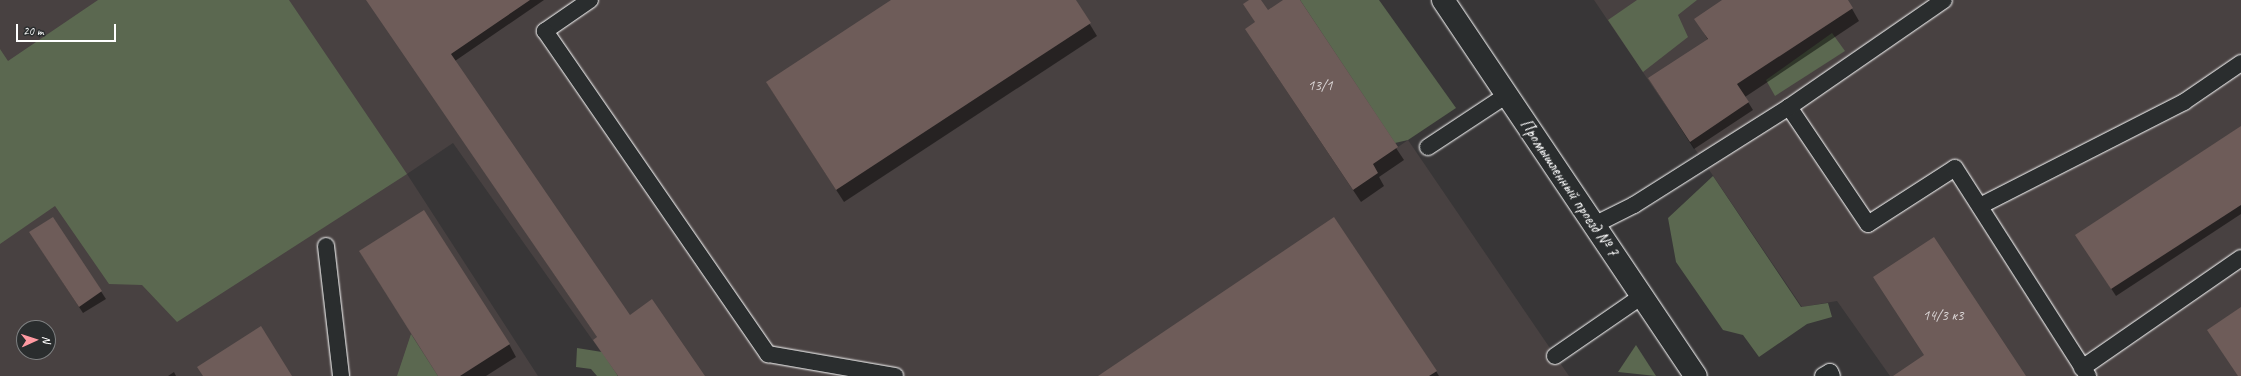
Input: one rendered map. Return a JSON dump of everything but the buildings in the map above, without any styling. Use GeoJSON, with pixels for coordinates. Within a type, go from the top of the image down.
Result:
{"type":"FeatureCollection","features":[{"type":"Feature","properties":{"kind":"street","name":"Промышленный проезд № 7"},"geometry":{"type":"LineString","coordinates":[[1442,0],[1696,376]]}},
{"type":"Feature","properties":{"kind":"lane"},"geometry":{"type":"LineString","coordinates":[[590,0],[545,31],[768,354],[895,376]]}},
{"type":"Feature","properties":{"kind":"lane"},"geometry":{"type":"LineString","coordinates":[[1594,226],[1634,205],[1789,107],[1944,0]]}},
{"type":"Feature","properties":{"kind":"lane"},"geometry":{"type":"LineString","coordinates":[[1980,206],[2184,102],[2241,63]]}},
{"type":"Feature","properties":{"kind":"lane"},"geometry":{"type":"LineString","coordinates":[[1428,147],[1507,95]]}},
{"type":"Feature","properties":{"kind":"lane"},"geometry":{"type":"LineString","coordinates":[[1789,107],[1868,224],[1955,168],[2085,372],[2241,258]]}},
{"type":"Feature","properties":{"kind":"lane"},"geometry":{"type":"LineString","coordinates":[[326,246],[341,376]]}},
{"type":"Feature","properties":{"kind":"lane"},"geometry":{"type":"LineString","coordinates":[[1555,356],[1642,296]]}},
{"type":"Feature","properties":{"kind":"lane"},"geometry":{"type":"LineString","coordinates":[[1823,376],[1830,372],[1832,376]]}},
{"type":"Feature","properties":{"kind":"shaded area"},"geometry":{"type":"Polygon","coordinates":[[[0,0],[1300,0],[1398,147],[1408,140],[1569,376],[618,376],[453,143],[407,174],[538,376],[0,376],[0,0]]]}},
{"type":"Feature","properties":{"kind":"shaded area"},"geometry":{"type":"Polygon","coordinates":[[[1594,0],[2241,0],[2241,376],[1890,376],[1837,301],[1802,307],[1594,0]]]}},
{"type":"Feature","properties":{"kind":"green space"},"geometry":{"type":"Polygon","coordinates":[[[98,0],[289,0],[407,174],[177,322],[142,285],[109,284],[55,206],[0,244],[0,49],[8,61],[98,0]]]}},
{"type":"Feature","properties":{"kind":"green space"},"geometry":{"type":"Polygon","coordinates":[[[1300,0],[1379,0],[1456,108],[1408,140],[1395,143],[1300,0]]]}},
{"type":"Feature","properties":{"kind":"green space"},"geometry":{"type":"Polygon","coordinates":[[[1637,0],[1697,0],[1678,15],[1688,37],[1643,72],[1608,20],[1637,0]]]}},
{"type":"Feature","properties":{"kind":"green space"},"geometry":{"type":"Polygon","coordinates":[[[1832,33],[1845,51],[1775,96],[1766,80],[1832,33]]]}},
{"type":"Feature","properties":{"kind":"green space"},"geometry":{"type":"Polygon","coordinates":[[[1713,176],[1801,307],[1828,303],[1832,317],[1807,324],[1759,357],[1743,335],[1723,330],[1676,262],[1668,218],[1713,176]]]}},
{"type":"Feature","properties":{"kind":"green space"},"geometry":{"type":"Polygon","coordinates":[[[411,334],[438,376],[397,376],[411,334]]]}},
{"type":"Feature","properties":{"kind":"green space"},"geometry":{"type":"Polygon","coordinates":[[[1636,345],[1656,376],[1618,372],[1636,345]]]}},
{"type":"Feature","properties":{"kind":"green space"},"geometry":{"type":"Polygon","coordinates":[[[577,348],[602,352],[618,376],[597,376],[591,369],[576,367],[577,348]]]}}]}
